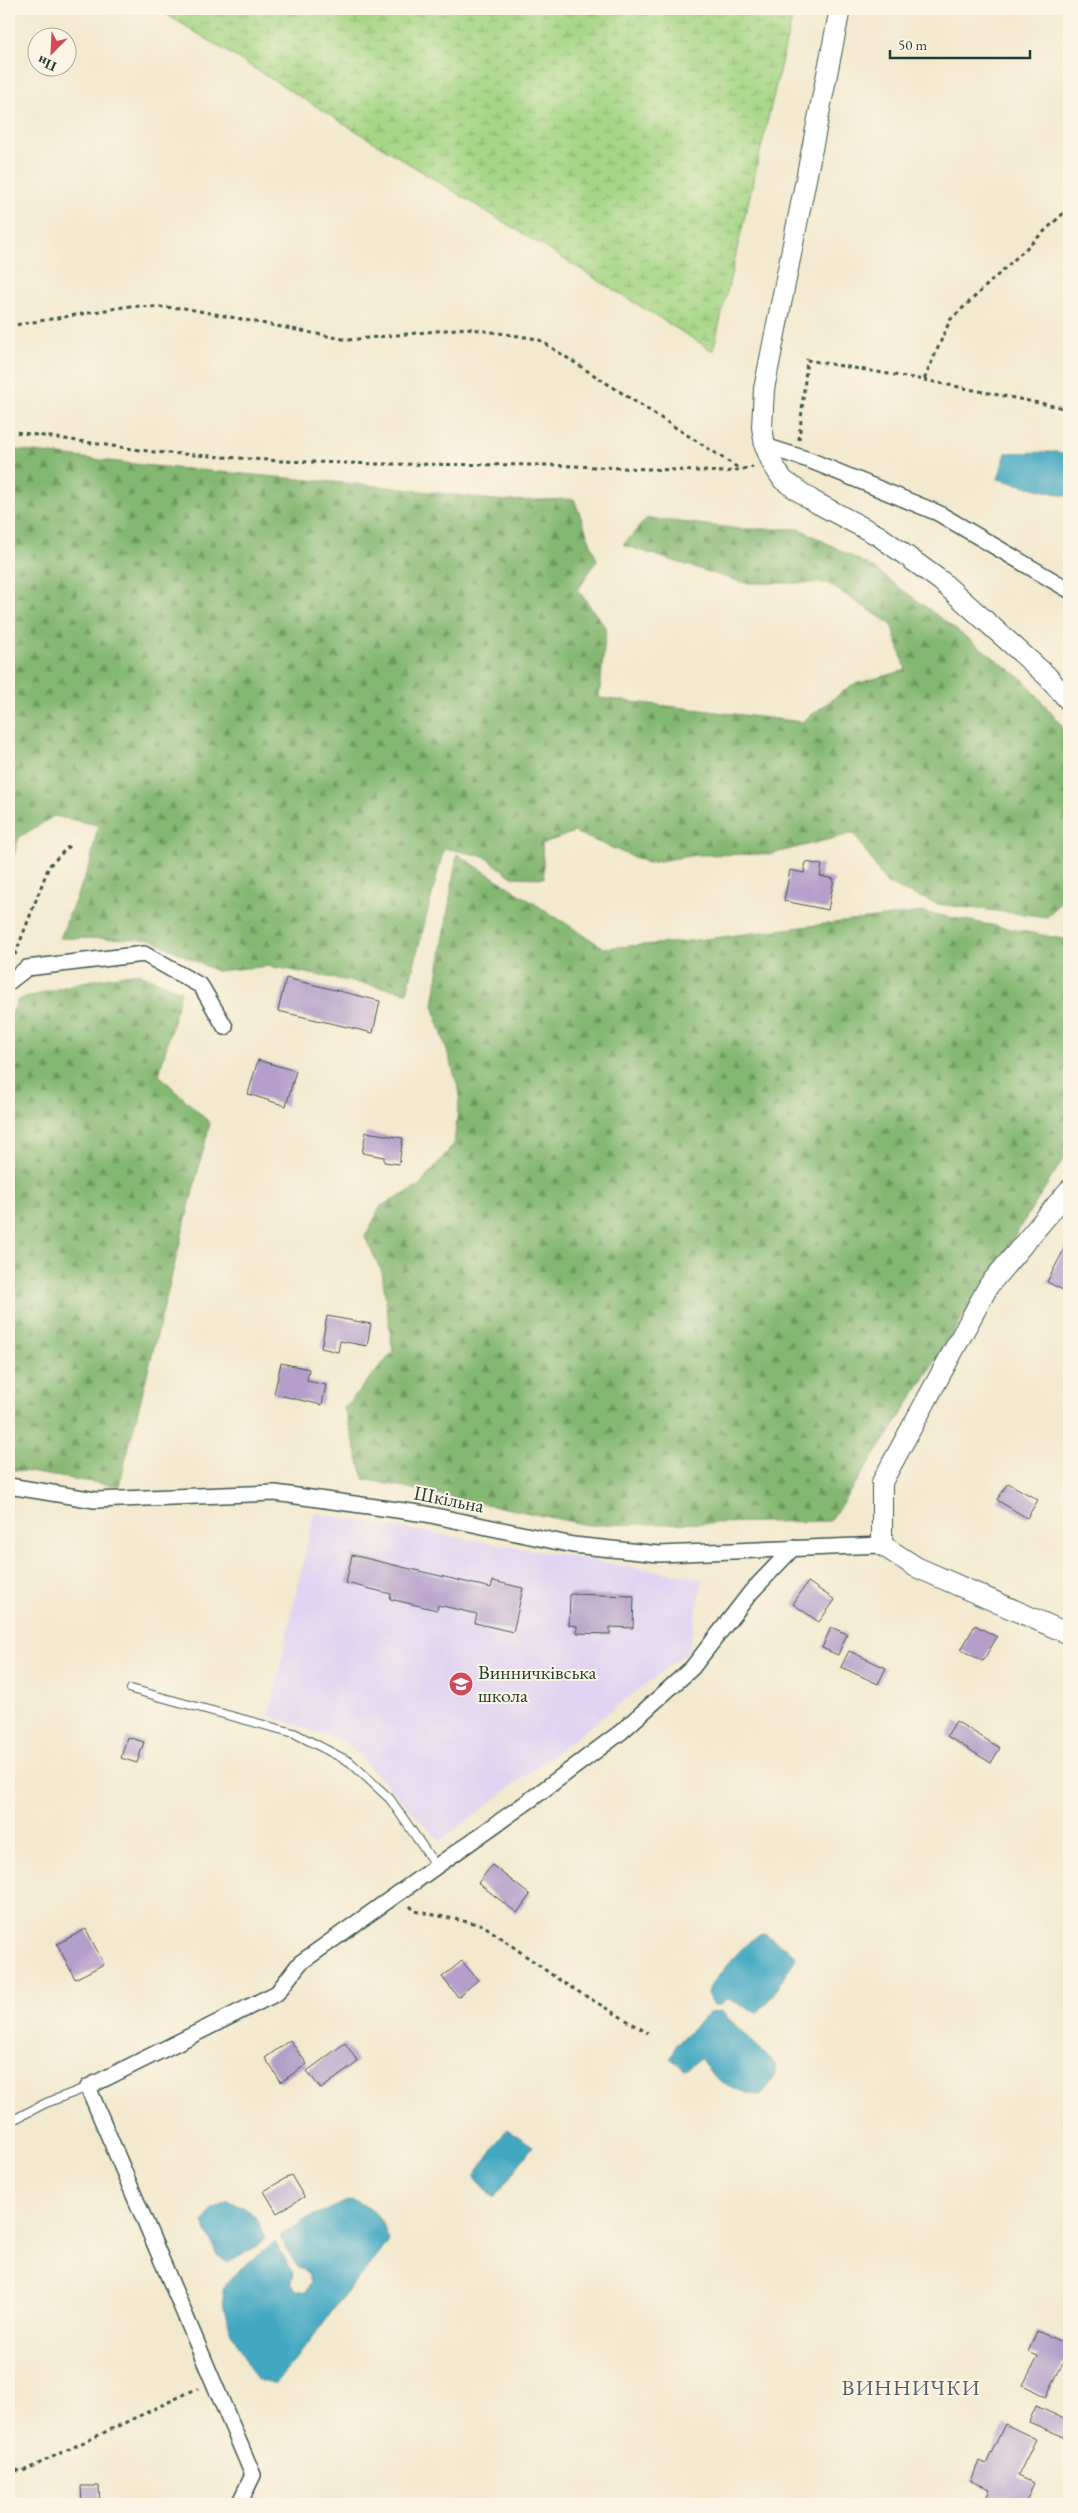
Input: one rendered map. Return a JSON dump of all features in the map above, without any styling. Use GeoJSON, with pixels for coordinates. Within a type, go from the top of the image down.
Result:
{"type":"FeatureCollection","features":[{"type":"Feature","properties":{"kind":"street"},"geometry":{"type":"LineString","coordinates":[[840,9],[764,389],[762,427],[768,455],[783,480],[814,501],[879,536],[941,581],[1047,676],[1069,701]]}},
{"type":"Feature","properties":{"kind":"street"},"geometry":{"type":"LineString","coordinates":[[768,455],[797,456],[938,513],[1069,590]]}},
{"type":"Feature","properties":{"kind":"street"},"geometry":{"type":"LineString","coordinates":[[9,982],[27,968],[144,954],[201,986],[225,1027]]}},
{"type":"Feature","properties":{"kind":"street"},"geometry":{"type":"LineString","coordinates":[[1069,1190],[989,1285],[882,1482],[882,1545],[916,1567],[1069,1634]]}},
{"type":"Feature","properties":{"kind":"street","name":"Шкільна"},"geometry":{"type":"LineString","coordinates":[[9,1486],[95,1500],[275,1493],[426,1514],[573,1545],[660,1554],[882,1545]]}},
{"type":"Feature","properties":{"kind":"street"},"geometry":{"type":"LineString","coordinates":[[239,2504],[253,2475],[88,2087],[277,1994],[300,1963],[621,1732],[692,1668],[751,1592],[793,1548]]}},
{"type":"Feature","properties":{"kind":"lane"},"geometry":{"type":"LineString","coordinates":[[131,1689],[294,1733],[350,1762],[390,1799],[436,1866]]}},
{"type":"Feature","properties":{"kind":"lane"},"geometry":{"type":"LineString","coordinates":[[9,2122],[46,2102],[88,2087]]}},
{"type":"Feature","properties":{"kind":"path"},"geometry":{"type":"LineString","coordinates":[[924,380],[950,320],[1069,208]]}},
{"type":"Feature","properties":{"kind":"path"},"geometry":{"type":"LineString","coordinates":[[9,326],[130,306],[184,308],[348,340],[466,328],[538,339],[740,469]]}},
{"type":"Feature","properties":{"kind":"path"},"geometry":{"type":"LineString","coordinates":[[797,456],[808,360],[924,380],[1069,409]]}},
{"type":"Feature","properties":{"kind":"path"},"geometry":{"type":"LineString","coordinates":[[9,431],[154,452],[280,462],[547,465],[726,472],[740,469],[768,455]]}},
{"type":"Feature","properties":{"kind":"path"},"geometry":{"type":"LineString","coordinates":[[15,957],[49,866],[69,846]]}},
{"type":"Feature","properties":{"kind":"path"},"geometry":{"type":"LineString","coordinates":[[397,1893],[415,1911],[483,1925],[562,1982],[648,2033]]}},
{"type":"Feature","properties":{"kind":"path"},"geometry":{"type":"LineString","coordinates":[[9,2466],[21,2472],[212,2382]]}},
{"type":"Feature","properties":{"kind":"shaded area","name":"Винничківська школа"},"geometry":{"type":"Polygon","coordinates":[[[314,1513],[703,1579],[688,1652],[440,1841],[346,1742],[269,1716],[314,1513]]]}},
{"type":"Feature","properties":{"kind":"green space"},"geometry":{"type":"Polygon","coordinates":[[[158,9],[794,9],[713,351],[158,9]]]}},
{"type":"Feature","properties":{"kind":"green space"},"geometry":{"type":"Polygon","coordinates":[[[9,449],[142,465],[388,487],[504,501],[574,499],[597,560],[578,590],[606,628],[599,698],[802,722],[852,685],[906,670],[891,624],[827,583],[744,583],[623,545],[647,518],[740,529],[800,529],[872,567],[1025,681],[1069,735],[1069,892],[1047,917],[937,904],[887,884],[854,833],[771,854],[695,855],[648,863],[574,832],[542,844],[544,878],[512,877],[484,856],[444,848],[407,992],[269,966],[216,971],[150,939],[60,938],[90,864],[98,825],[54,816],[19,837],[9,873],[9,449]]]}},
{"type":"Feature","properties":{"kind":"green space"},"geometry":{"type":"Polygon","coordinates":[[[457,854],[604,948],[681,942],[923,912],[1068,940],[1069,1150],[889,1434],[830,1521],[588,1525],[364,1479],[344,1408],[393,1352],[382,1272],[365,1237],[381,1206],[418,1187],[454,1144],[460,1093],[433,1005],[457,854]]]}},
{"type":"Feature","properties":{"kind":"green space"},"geometry":{"type":"Polygon","coordinates":[[[138,973],[181,991],[159,1075],[210,1123],[119,1486],[9,1469],[9,1020],[18,1000],[82,982],[138,973]]]}},
{"type":"Feature","properties":{"kind":"water"},"geometry":{"type":"Polygon","coordinates":[[[1056,452],[1069,454],[1069,497],[998,479],[1006,453],[1056,452]]]}},
{"type":"Feature","properties":{"kind":"water"},"geometry":{"type":"Polygon","coordinates":[[[764,1934],[794,1954],[796,1958],[768,2002],[757,2013],[729,1999],[720,2005],[713,2005],[708,1995],[711,1985],[744,1947],[758,1936],[764,1934]]]}},
{"type":"Feature","properties":{"kind":"water"},"geometry":{"type":"Polygon","coordinates":[[[721,2011],[775,2064],[774,2077],[761,2095],[746,2093],[724,2083],[711,2073],[700,2058],[685,2069],[670,2058],[675,2046],[709,2013],[721,2011]]]}},
{"type":"Feature","properties":{"kind":"water"},"geometry":{"type":"Polygon","coordinates":[[[507,2129],[533,2146],[494,2198],[474,2176],[507,2129]]]}},
{"type":"Feature","properties":{"kind":"water"},"geometry":{"type":"Polygon","coordinates":[[[350,2200],[365,2206],[376,2214],[383,2224],[389,2240],[283,2375],[274,2384],[257,2380],[232,2334],[227,2320],[223,2295],[226,2284],[241,2269],[275,2242],[293,2272],[291,2283],[296,2290],[305,2292],[311,2283],[307,2271],[298,2268],[280,2236],[308,2218],[350,2200]]]}},
{"type":"Feature","properties":{"kind":"water"},"geometry":{"type":"Polygon","coordinates":[[[228,2201],[242,2206],[252,2214],[260,2224],[265,2238],[258,2246],[227,2262],[217,2255],[203,2223],[212,2209],[228,2201]]]}},
{"type":"Feature","properties":{"kind":"building"},"geometry":{"type":"Polygon","coordinates":[[[806,862],[822,865],[820,876],[834,879],[828,910],[784,901],[790,870],[804,873],[806,862]]]}},
{"type":"Feature","properties":{"kind":"building"},"geometry":{"type":"Polygon","coordinates":[[[286,978],[380,1001],[373,1033],[278,1011],[286,978]]]}},
{"type":"Feature","properties":{"kind":"building"},"geometry":{"type":"Polygon","coordinates":[[[258,1060],[296,1071],[286,1106],[248,1094],[258,1060]]]}},
{"type":"Feature","properties":{"kind":"building"},"geometry":{"type":"Polygon","coordinates":[[[366,1132],[403,1138],[399,1164],[384,1162],[384,1157],[362,1153],[366,1132]]]}},
{"type":"Feature","properties":{"kind":"building"},"geometry":{"type":"Polygon","coordinates":[[[1069,1240],[1069,1282],[1065,1291],[1047,1282],[1069,1240]]]}},
{"type":"Feature","properties":{"kind":"building"},"geometry":{"type":"Polygon","coordinates":[[[327,1316],[371,1324],[367,1346],[340,1341],[338,1352],[321,1348],[327,1316]]]}},
{"type":"Feature","properties":{"kind":"building"},"geometry":{"type":"Polygon","coordinates":[[[281,1363],[309,1369],[307,1381],[326,1385],[322,1405],[274,1394],[281,1363]]]}},
{"type":"Feature","properties":{"kind":"building"},"geometry":{"type":"Polygon","coordinates":[[[1008,1483],[1038,1500],[1027,1518],[997,1500],[1008,1483]]]}},
{"type":"Feature","properties":{"kind":"building"},"geometry":{"type":"Polygon","coordinates":[[[352,1555],[491,1588],[493,1581],[523,1588],[513,1632],[475,1623],[477,1614],[438,1605],[437,1610],[390,1599],[391,1594],[346,1583],[352,1555]]]}},
{"type":"Feature","properties":{"kind":"building"},"geometry":{"type":"Polygon","coordinates":[[[808,1582],[835,1600],[819,1622],[793,1604],[808,1582]]]}},
{"type":"Feature","properties":{"kind":"building"},"geometry":{"type":"Polygon","coordinates":[[[570,1594],[634,1596],[633,1628],[610,1627],[610,1634],[577,1633],[577,1626],[569,1625],[570,1594]]]}},
{"type":"Feature","properties":{"kind":"building"},"geometry":{"type":"Polygon","coordinates":[[[975,1625],[997,1637],[983,1661],[961,1650],[975,1625]]]}},
{"type":"Feature","properties":{"kind":"building"},"geometry":{"type":"Polygon","coordinates":[[[831,1627],[847,1634],[838,1655],[822,1648],[831,1627]]]}},
{"type":"Feature","properties":{"kind":"building"},"geometry":{"type":"Polygon","coordinates":[[[849,1651],[886,1668],[878,1684],[841,1667],[849,1651]]]}},
{"type":"Feature","properties":{"kind":"building"},"geometry":{"type":"Polygon","coordinates":[[[956,1721],[1000,1748],[991,1763],[947,1736],[956,1721]]]}},
{"type":"Feature","properties":{"kind":"building"},"geometry":{"type":"Polygon","coordinates":[[[127,1737],[144,1742],[137,1763],[121,1758],[127,1737]]]}},
{"type":"Feature","properties":{"kind":"building"},"geometry":{"type":"Polygon","coordinates":[[[492,1865],[530,1895],[517,1913],[478,1883],[492,1865]]]}},
{"type":"Feature","properties":{"kind":"building"},"geometry":{"type":"Polygon","coordinates":[[[86,1929],[104,1964],[75,1979],[57,1944],[86,1929]]]}},
{"type":"Feature","properties":{"kind":"building"},"geometry":{"type":"Polygon","coordinates":[[[462,1961],[478,1980],[458,1997],[442,1977],[462,1961]]]}},
{"type":"Feature","properties":{"kind":"building"},"geometry":{"type":"Polygon","coordinates":[[[290,2040],[307,2064],[281,2082],[265,2058],[290,2040]]]}},
{"type":"Feature","properties":{"kind":"building"},"geometry":{"type":"Polygon","coordinates":[[[345,2043],[358,2062],[321,2089],[307,2071],[345,2043]]]}},
{"type":"Feature","properties":{"kind":"building"},"geometry":{"type":"Polygon","coordinates":[[[291,2175],[304,2197],[277,2213],[264,2191],[291,2175]]]}},
{"type":"Feature","properties":{"kind":"building"},"geometry":{"type":"Polygon","coordinates":[[[1037,2331],[1069,2345],[1069,2366],[1063,2363],[1046,2397],[1023,2385],[1038,2356],[1028,2352],[1037,2331]]]}},
{"type":"Feature","properties":{"kind":"building"},"geometry":{"type":"Polygon","coordinates":[[[1036,2406],[1069,2421],[1069,2439],[1029,2422],[1036,2406]]]}},
{"type":"Feature","properties":{"kind":"building"},"geometry":{"type":"Polygon","coordinates":[[[1005,2424],[1036,2439],[1018,2476],[1034,2483],[1025,2504],[984,2504],[990,2489],[971,2481],[979,2461],[986,2464],[1005,2424]]]}},
{"type":"Feature","properties":{"kind":"building"},"geometry":{"type":"Polygon","coordinates":[[[81,2486],[99,2486],[100,2504],[82,2504],[81,2486]]]}},
{"type":"Feature","properties":{"kind":"place","name":"Винничківська школа"},"geometry":{"type":"Point","coordinates":[461,1684]}},
{"type":"Feature","properties":{"kind":"district","name":"ВИННИЧКИ"},"geometry":{"type":"Point","coordinates":[911,2387]}}]}
